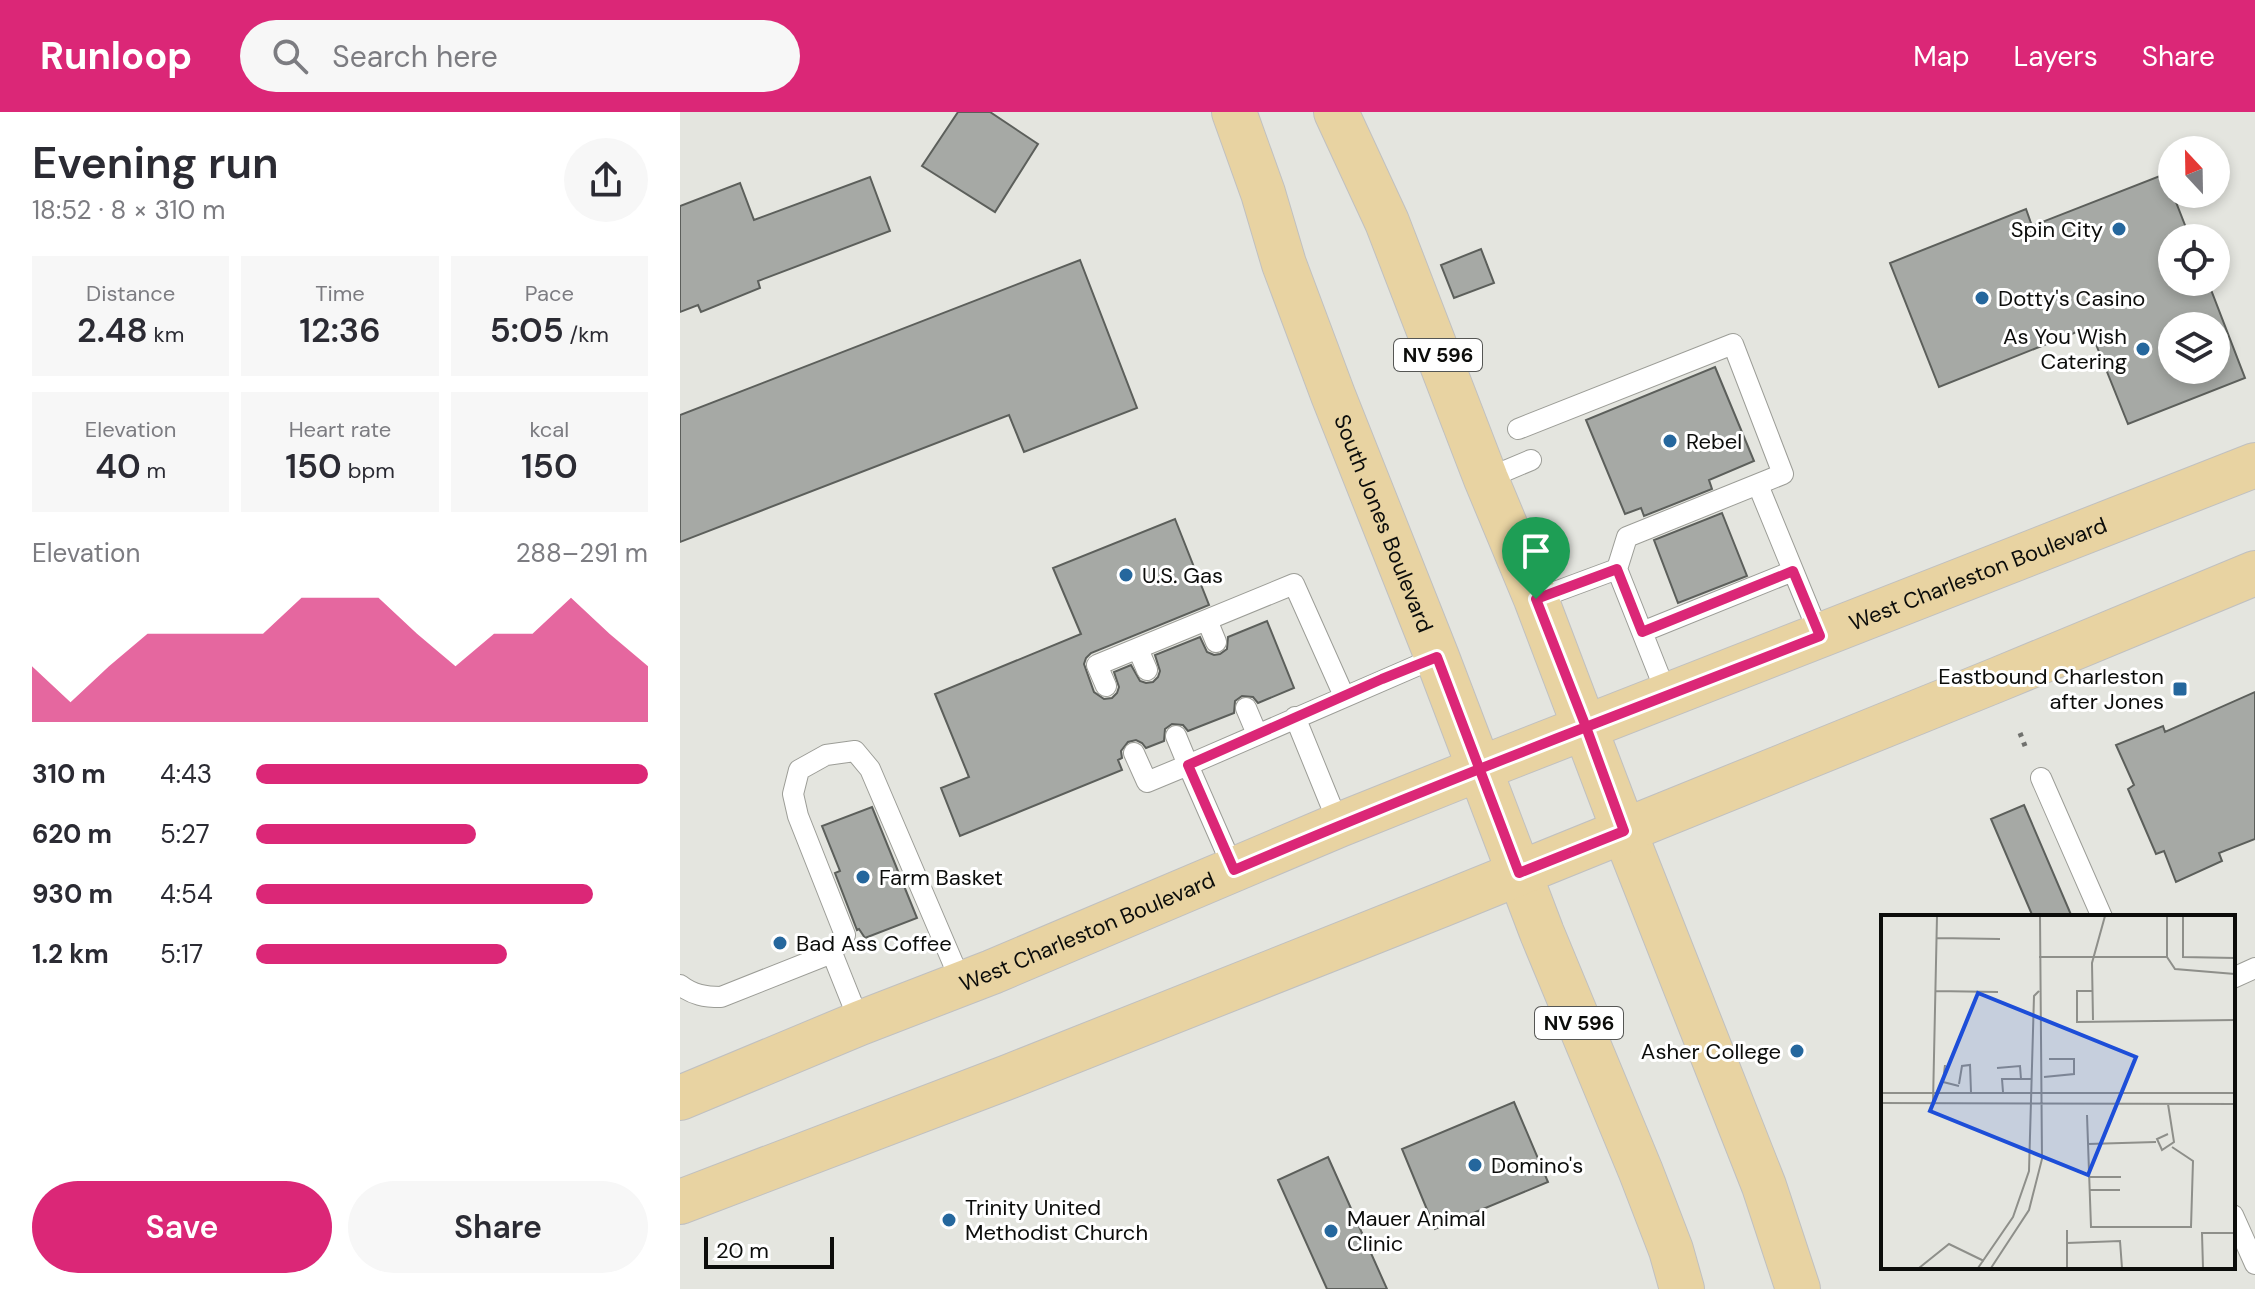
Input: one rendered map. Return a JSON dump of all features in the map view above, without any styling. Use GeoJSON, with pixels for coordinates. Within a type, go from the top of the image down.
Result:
{"type":"FeatureCollection","features":[{"type":"Feature","properties":{"kind":"main road","name":"South Jones Boulevard"},"geometry":{"type":"LineString","coordinates":[[1234,112],[1290,279],[1519,873],[1646,1185],[1682,1289]]}},
{"type":"Feature","properties":{"kind":"main road","name":"NV 596"},"geometry":{"type":"LineString","coordinates":[[1336,112],[1387,222],[1536,599],[1764,1186],[1798,1289]]}},
{"type":"Feature","properties":{"kind":"main road","name":"West Charleston Boulevard"},"geometry":{"type":"LineString","coordinates":[[680,1098],[962,984],[1339,825],[2255,465]]}},
{"type":"Feature","properties":{"kind":"main road"},"geometry":{"type":"LineString","coordinates":[[680,1202],[1008,1077],[1519,873],[2255,573]]}},
{"type":"Feature","properties":{"kind":"lane"},"geometry":{"type":"LineString","coordinates":[[1518,429],[1733,344],[1783,474],[1627,537],[1617,569],[1667,695]]}},
{"type":"Feature","properties":{"kind":"lane"},"geometry":{"type":"LineString","coordinates":[[1486,479],[1531,460]]}},
{"type":"Feature","properties":{"kind":"lane"},"geometry":{"type":"LineString","coordinates":[[1758,485],[1820,636]]}},
{"type":"Feature","properties":{"kind":"lane"},"geometry":{"type":"LineString","coordinates":[[1536,599],[1617,569]]}},
{"type":"Feature","properties":{"kind":"lane"},"geometry":{"type":"LineString","coordinates":[[1642,632],[1793,571]]}},
{"type":"Feature","properties":{"kind":"lane"},"geometry":{"type":"LineString","coordinates":[[1106,686],[1097,665],[1294,584],[1344,696]]}},
{"type":"Feature","properties":{"kind":"lane"},"geometry":{"type":"LineString","coordinates":[[1207,620],[1216,642]]}},
{"type":"Feature","properties":{"kind":"lane"},"geometry":{"type":"LineString","coordinates":[[1138,649],[1147,670]]}},
{"type":"Feature","properties":{"kind":"lane"},"geometry":{"type":"LineString","coordinates":[[1134,753],[1147,782],[1437,657]]}},
{"type":"Feature","properties":{"kind":"lane"},"geometry":{"type":"LineString","coordinates":[[1246,708],[1257,734]]}},
{"type":"Feature","properties":{"kind":"lane"},"geometry":{"type":"LineString","coordinates":[[1295,717],[1339,825]]}},
{"type":"Feature","properties":{"kind":"lane"},"geometry":{"type":"LineString","coordinates":[[1176,736],[1234,870]]}},
{"type":"Feature","properties":{"kind":"lane"},"geometry":{"type":"LineString","coordinates":[[680,985],[704,997],[721,997],[832,953],[845,935],[798,816],[793,794],[799,770],[826,755],[855,751],[870,769],[962,984]]}},
{"type":"Feature","properties":{"kind":"lane"},"geometry":{"type":"LineString","coordinates":[[2041,778],[2101,915]]}},
{"type":"Feature","properties":{"kind":"lane"},"geometry":{"type":"LineString","coordinates":[[832,953],[860,1023]]}},
{"type":"Feature","properties":{"kind":"lane"},"geometry":{"type":"LineString","coordinates":[[2235,977],[2255,968]]}},
{"type":"Feature","properties":{"kind":"lane"},"geometry":{"type":"LineString","coordinates":[[2235,1219],[2255,1264]]}},
{"type":"Feature","properties":{"kind":"building"},"geometry":{"type":"Polygon","coordinates":[[[958,112],[990,112],[1038,144],[995,212],[922,166],[958,112]]]}},
{"type":"Feature","properties":{"kind":"building"},"geometry":{"type":"Polygon","coordinates":[[[870,177],[890,231],[758,281],[760,288],[701,312],[698,305],[680,312],[680,206],[740,183],[754,220],[870,177]]]}},
{"type":"Feature","properties":{"kind":"building"},"geometry":{"type":"Polygon","coordinates":[[[2158,177],[2158,208],[2178,208],[2185,224],[2158,224],[2158,296],[2213,296],[2220,312],[2158,312],[2158,384],[2230,384],[2128,424],[2089,327],[1939,387],[1890,263],[2026,209],[2032,226],[2158,177]]]}},
{"type":"Feature","properties":{"kind":"building"},"geometry":{"type":"Polygon","coordinates":[[[1481,249],[1494,283],[1454,298],[1441,265],[1481,249]]]}},
{"type":"Feature","properties":{"kind":"building"},"geometry":{"type":"Polygon","coordinates":[[[1080,260],[1137,408],[1024,452],[1009,415],[680,542],[680,415],[1080,260]]]}},
{"type":"Feature","properties":{"kind":"building"},"geometry":{"type":"Polygon","coordinates":[[[2230,339],[2245,378],[2230,384],[2230,339]]]}},
{"type":"Feature","properties":{"kind":"building","name":"Rebel"},"geometry":{"type":"Polygon","coordinates":[[[1715,367],[1754,461],[1709,480],[1712,489],[1644,516],[1641,508],[1625,514],[1586,420],[1715,367]]]}},
{"type":"Feature","properties":{"kind":"building"},"geometry":{"type":"Polygon","coordinates":[[[1722,513],[1747,576],[1678,603],[1654,540],[1722,513]]]}},
{"type":"Feature","properties":{"kind":"building"},"geometry":{"type":"Polygon","coordinates":[[[1175,519],[1209,605],[1091,653],[1084,664],[1094,692],[1104,699],[1112,698],[1119,687],[1114,672],[1131,665],[1140,681],[1153,682],[1160,671],[1155,655],[1200,637],[1207,652],[1220,654],[1227,649],[1228,637],[1267,621],[1294,688],[1258,703],[1253,697],[1242,696],[1235,701],[1234,713],[1188,731],[1183,725],[1172,724],[1165,729],[1164,741],[1146,748],[1136,740],[1128,742],[1121,751],[1122,758],[1118,760],[1122,770],[960,836],[941,788],[969,777],[935,694],[1081,634],[1053,568],[1175,519]]]}},
{"type":"Feature","properties":{"kind":"building"},"geometry":{"type":"Polygon","coordinates":[[[2255,692],[2255,839],[2219,853],[2222,861],[2176,882],[2164,851],[2156,854],[2128,789],[2134,785],[2116,745],[2163,726],[2165,732],[2255,692]]]}},
{"type":"Feature","properties":{"kind":"building"},"geometry":{"type":"Polygon","coordinates":[[[2024,805],[2071,915],[2032,915],[1991,819],[2024,805]]]}},
{"type":"Feature","properties":{"kind":"building","name":"Farm Basket"},"geometry":{"type":"Polygon","coordinates":[[[872,807],[917,918],[865,938],[857,930],[835,873],[840,871],[822,826],[872,807]]]}},
{"type":"Feature","properties":{"kind":"building","name":"Domino's"},"geometry":{"type":"Polygon","coordinates":[[[1514,1102],[1548,1182],[1435,1229],[1402,1149],[1514,1102]]]}},
{"type":"Feature","properties":{"kind":"building","name":"Mauer Animal Clinic"},"geometry":{"type":"Polygon","coordinates":[[[1328,1157],[1387,1289],[1327,1289],[1278,1180],[1328,1157]]]}},
{"type":"Feature","properties":{"kind":"place","name":"Spin City"},"geometry":{"type":"Point","coordinates":[2119,229]}},
{"type":"Feature","properties":{"kind":"place","name":"Dotty's Casino"},"geometry":{"type":"Point","coordinates":[1982,298]}},
{"type":"Feature","properties":{"kind":"place","name":"As You Wish Catering"},"geometry":{"type":"Point","coordinates":[2143,349]}},
{"type":"Feature","properties":{"kind":"place","name":"Rebel"},"geometry":{"type":"Point","coordinates":[1670,441]}},
{"type":"Feature","properties":{"kind":"place","name":"U.S. Gas"},"geometry":{"type":"Point","coordinates":[1126,575]}},
{"type":"Feature","properties":{"kind":"place","name":"Eastbound Charleston after Jones"},"geometry":{"type":"Point","coordinates":[2180,689]}},
{"type":"Feature","properties":{"kind":"place","name":"Farm Basket"},"geometry":{"type":"Point","coordinates":[863,877]}},
{"type":"Feature","properties":{"kind":"place","name":"Bad Ass Coffee"},"geometry":{"type":"Point","coordinates":[780,943]}},
{"type":"Feature","properties":{"kind":"place","name":"Asher College"},"geometry":{"type":"Point","coordinates":[1797,1051]}},
{"type":"Feature","properties":{"kind":"place","name":"Domino's"},"geometry":{"type":"Point","coordinates":[1475,1165]}},
{"type":"Feature","properties":{"kind":"place","name":"Trinity United Methodist Church"},"geometry":{"type":"Point","coordinates":[949,1220]}},
{"type":"Feature","properties":{"kind":"place","name":"Mauer Animal Clinic"},"geometry":{"type":"Point","coordinates":[1331,1231]}},
{"type":"Feature","properties":{"kind":"route"},"geometry":{"type":"LineString","coordinates":[[1536,599],[1586,727],[1479,769],[1339,825],[1234,870],[1188,765],[1437,657],[1479,769],[1519,873],[1624,831],[1586,727],[1820,636],[1793,571],[1642,632],[1617,569],[1536,599]]}}]}
